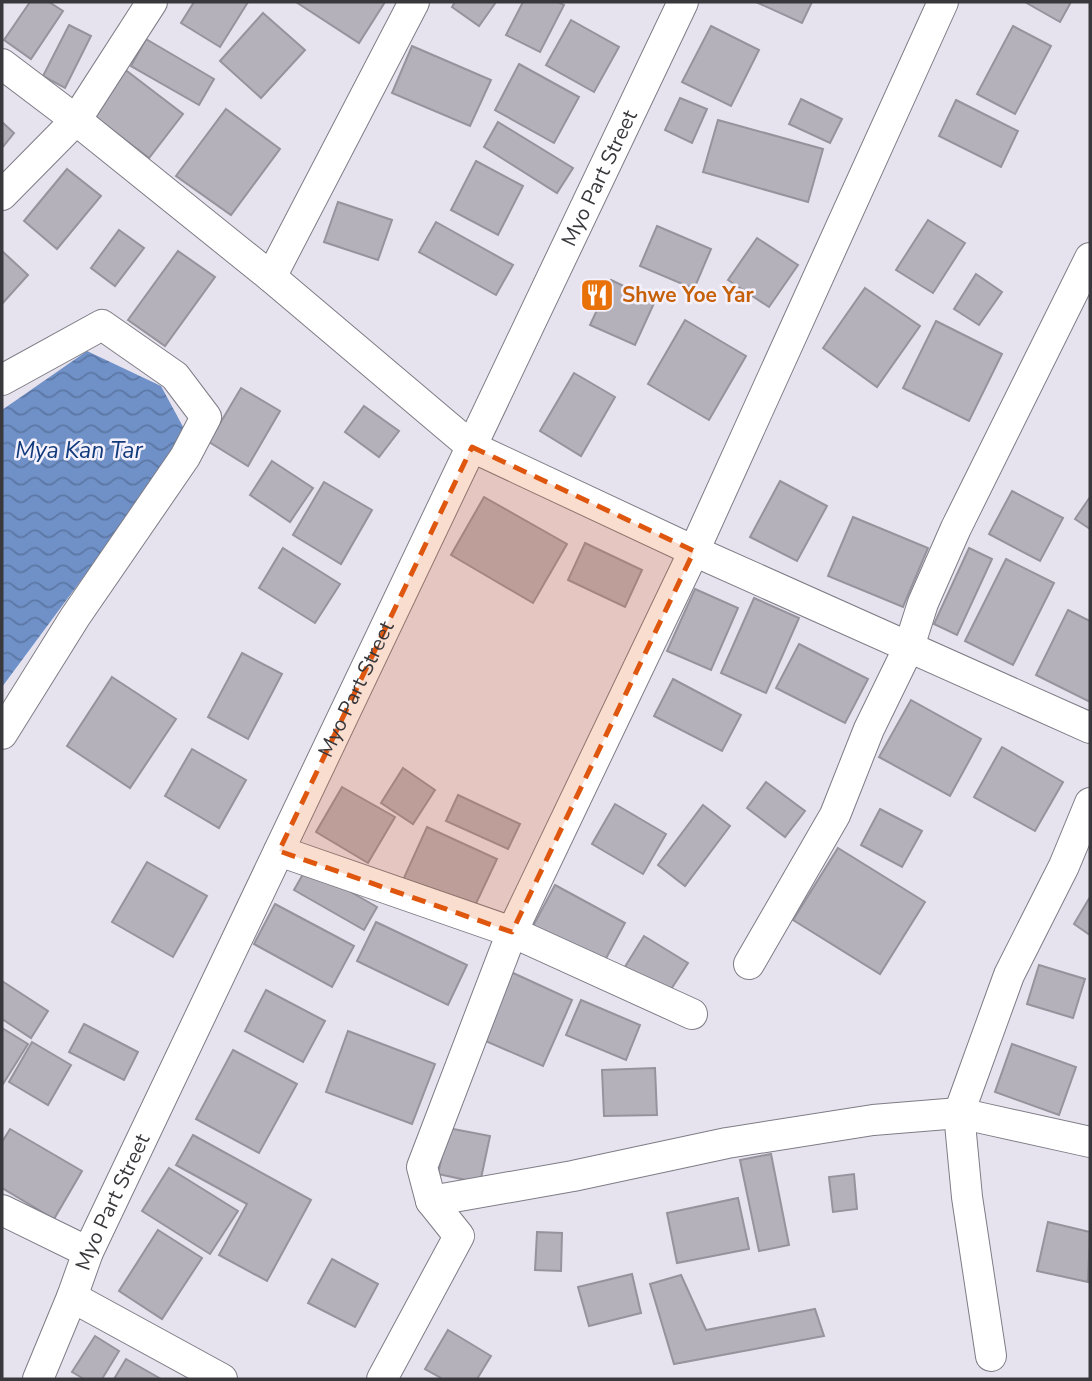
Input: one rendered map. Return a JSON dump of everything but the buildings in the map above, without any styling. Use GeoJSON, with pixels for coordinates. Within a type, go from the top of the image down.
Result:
{"type":"FeatureCollection","features":[{"type":"Feature","properties":{"kind":"street"},"geometry":{"type":"LineString","coordinates":[[2,195],[76,120],[152,2]]}},
{"type":"Feature","properties":{"kind":"street"},"geometry":{"type":"LineString","coordinates":[[271,278],[414,2]]}},
{"type":"Feature","properties":{"kind":"street","name":"Myo Part Street"},"geometry":{"type":"LineString","coordinates":[[38,1379],[88,1252],[683,2]]}},
{"type":"Feature","properties":{"kind":"street"},"geometry":{"type":"LineString","coordinates":[[382,1379],[458,1236],[431,1201],[422,1167],[512,932],[694,551],[943,2]]}},
{"type":"Feature","properties":{"kind":"street"},"geometry":{"type":"LineString","coordinates":[[2,64],[76,120],[271,278],[472,447],[694,551],[1090,728]]}},
{"type":"Feature","properties":{"kind":"street"},"geometry":{"type":"LineString","coordinates":[[749,964],[835,815],[869,729],[909,646],[923,603],[956,528],[1090,258]]}},
{"type":"Feature","properties":{"kind":"street"},"geometry":{"type":"LineString","coordinates":[[2,380],[102,325],[175,376],[206,417],[185,457],[75,617],[2,734]]}},
{"type":"Feature","properties":{"kind":"street"},"geometry":{"type":"LineString","coordinates":[[991,1356],[967,1196],[959,1113],[1009,975],[1064,866],[1090,803]]}},
{"type":"Feature","properties":{"kind":"street"},"geometry":{"type":"LineString","coordinates":[[279,851],[512,932],[692,1014]]}},
{"type":"Feature","properties":{"kind":"street"},"geometry":{"type":"LineString","coordinates":[[431,1201],[573,1176],[727,1143],[873,1120],[959,1113],[1090,1142]]}},
{"type":"Feature","properties":{"kind":"street"},"geometry":{"type":"LineString","coordinates":[[2,1210],[88,1252]]}},
{"type":"Feature","properties":{"kind":"street"},"geometry":{"type":"LineString","coordinates":[[72,1297],[222,1379]]}},
{"type":"Feature","properties":{"kind":"highlighted area"},"geometry":{"type":"Polygon","coordinates":[[[472,447],[694,551],[512,932],[279,851],[472,447]]]}},
{"type":"Feature","properties":{"kind":"water","name":"Mya Kan Tar"},"geometry":{"type":"Polygon","coordinates":[[[87,351],[161,386],[188,436],[2,687],[2,410],[87,351]]]}},
{"type":"Feature","properties":{"kind":"place","name":"Shwe Yoe Yar"},"geometry":{"type":"Point","coordinates":[597,295]}}]}
